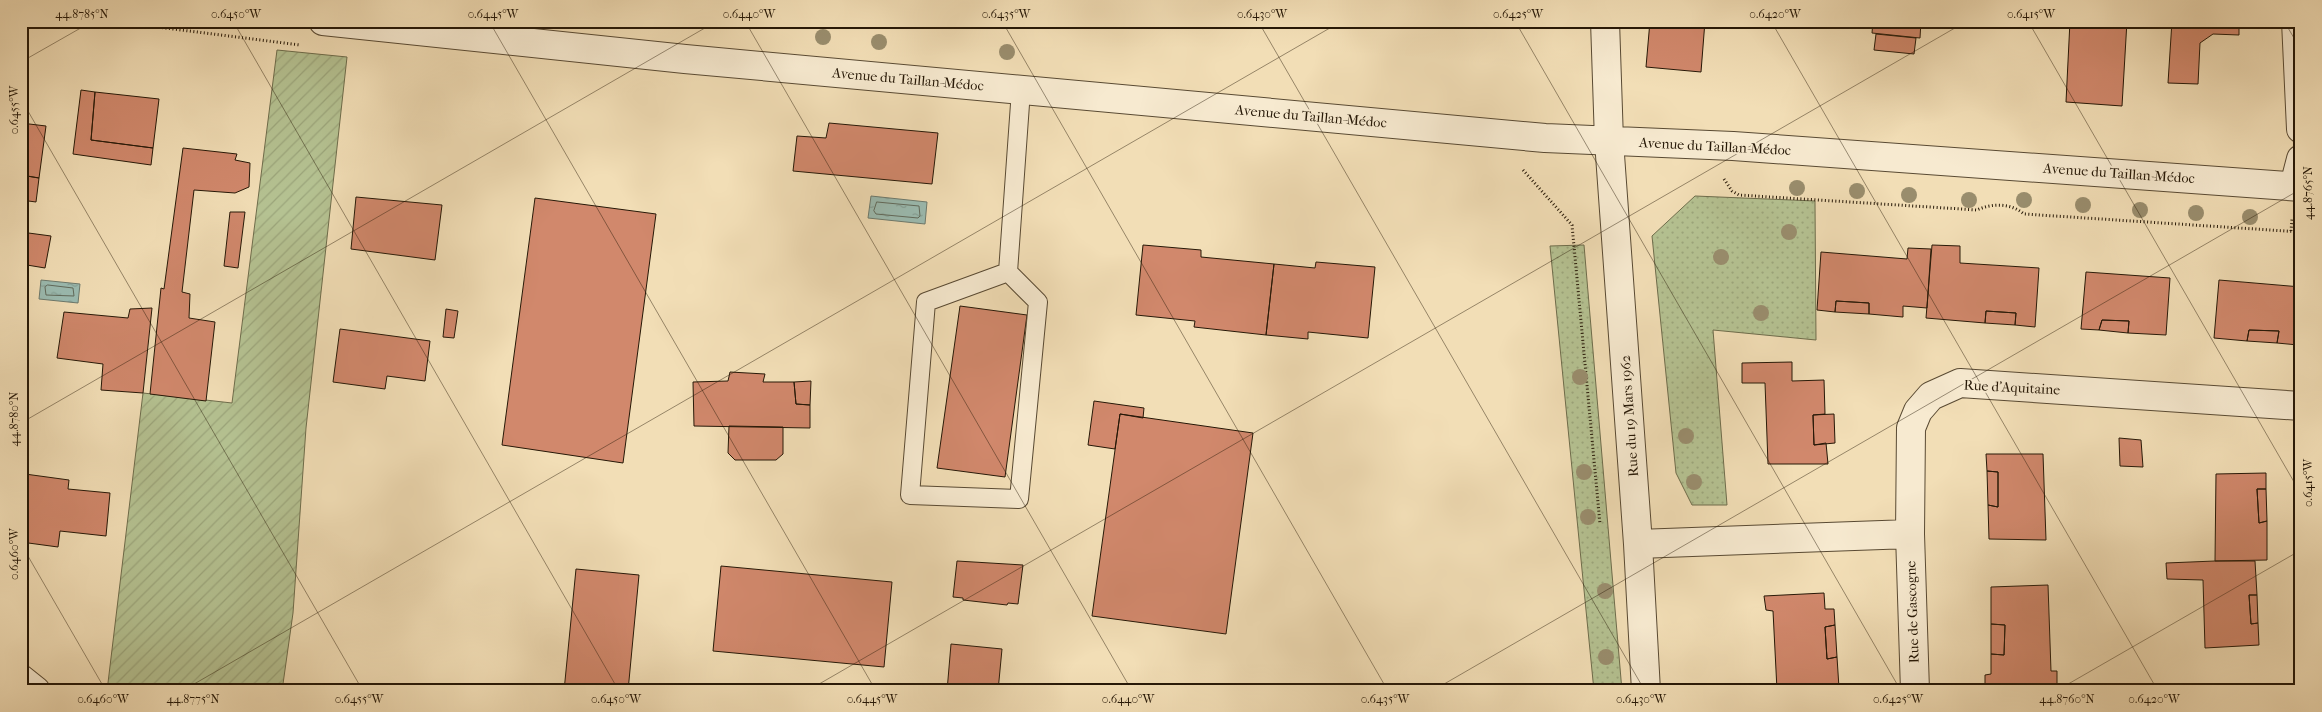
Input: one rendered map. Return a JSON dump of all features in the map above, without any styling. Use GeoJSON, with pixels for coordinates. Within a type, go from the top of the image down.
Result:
{"type":"FeatureCollection","features":[{"type":"Feature","properties":{"kind":"street","name":"Avenue du Taillan-Médoc"},"geometry":{"type":"LineString","coordinates":[[323,21],[514,42],[1545,138],[1708,145],[1938,159],[2297,187]]}},
{"type":"Feature","properties":{"kind":"street","name":"Rue du 19 Mars 1962"},"geometry":{"type":"LineString","coordinates":[[1605,21],[1609,141],[1638,544],[1646,691]]}},
{"type":"Feature","properties":{"kind":"street"},"geometry":{"type":"LineString","coordinates":[[2296,21],[2301,128]]}},
{"type":"Feature","properties":{"kind":"street"},"geometry":{"type":"LineString","coordinates":[[2297,187],[2301,159]]}},
{"type":"Feature","properties":{"kind":"street","name":"Rue d'Aquitaine"},"geometry":{"type":"LineString","coordinates":[[1910,534],[1911,428],[1918,411],[1932,396],[1960,383],[2301,406]]}},
{"type":"Feature","properties":{"kind":"street"},"geometry":{"type":"LineString","coordinates":[[1638,544],[1910,534]]}},
{"type":"Feature","properties":{"kind":"street","name":"Rue de Gascogne"},"geometry":{"type":"LineString","coordinates":[[1910,534],[1915,691]]}},
{"type":"Feature","properties":{"kind":"street"},"geometry":{"type":"LineString","coordinates":[[21,679],[36,691]]}},
{"type":"Feature","properties":{"kind":"lane"},"geometry":{"type":"LineString","coordinates":[[1008,272],[926,302],[910,495],[1018,499],[1038,302],[1008,272],[1020,90]]}},
{"type":"Feature","properties":{"kind":"path"},"geometry":{"type":"LineString","coordinates":[[110,21],[302,45]]}},
{"type":"Feature","properties":{"kind":"path"},"geometry":{"type":"LineString","coordinates":[[1708,145],[1725,182],[1732,191],[1739,194],[1978,210],[1988,205],[2016,207],[2024,214],[2301,232]]}},
{"type":"Feature","properties":{"kind":"path"},"geometry":{"type":"LineString","coordinates":[[1520,168],[1572,225],[1601,532]]}},
{"type":"Feature","properties":{"kind":"green space"},"geometry":{"type":"Polygon","coordinates":[[[277,50],[347,57],[306,428],[293,613],[282,691],[107,691],[143,393],[232,403],[277,50]]]}},
{"type":"Feature","properties":{"kind":"green space"},"geometry":{"type":"Polygon","coordinates":[[[1695,196],[1815,201],[1816,340],[1713,330],[1727,505],[1692,505],[1676,473],[1652,236],[1695,196]]]}},
{"type":"Feature","properties":{"kind":"green space"},"geometry":{"type":"Polygon","coordinates":[[[1584,245],[1622,691],[1594,691],[1550,246],[1584,245]]]}},
{"type":"Feature","properties":{"kind":"water"},"geometry":{"type":"Polygon","coordinates":[[[871,196],[927,202],[925,224],[868,218],[871,196]]]}},
{"type":"Feature","properties":{"kind":"water"},"geometry":{"type":"Polygon","coordinates":[[[41,280],[80,284],[78,303],[39,299],[41,280]]]}},
{"type":"Feature","properties":{"kind":"building"},"geometry":{"type":"Polygon","coordinates":[[[1650,21],[1705,21],[1701,72],[1646,67],[1650,21]]]}},
{"type":"Feature","properties":{"kind":"building"},"geometry":{"type":"Polygon","coordinates":[[[1873,21],[1921,21],[1920,38],[1872,33],[1873,21]]]}},
{"type":"Feature","properties":{"kind":"building"},"geometry":{"type":"Polygon","coordinates":[[[2070,21],[2127,21],[2122,106],[2066,102],[2070,21]]]}},
{"type":"Feature","properties":{"kind":"building"},"geometry":{"type":"Polygon","coordinates":[[[2172,21],[2239,21],[2239,35],[2213,34],[2200,43],[2198,84],[2168,83],[2172,21]]]}},
{"type":"Feature","properties":{"kind":"building"},"geometry":{"type":"Polygon","coordinates":[[[1876,34],[1916,38],[1914,54],[1874,50],[1876,34]]]}},
{"type":"Feature","properties":{"kind":"building"},"geometry":{"type":"Polygon","coordinates":[[[81,90],[95,92],[91,140],[153,148],[151,165],[73,154],[81,90]]]}},
{"type":"Feature","properties":{"kind":"building"},"geometry":{"type":"Polygon","coordinates":[[[95,92],[159,99],[153,148],[91,140],[95,92]]]}},
{"type":"Feature","properties":{"kind":"building"},"geometry":{"type":"Polygon","coordinates":[[[21,123],[46,126],[39,178],[21,175],[21,123]]]}},
{"type":"Feature","properties":{"kind":"building"},"geometry":{"type":"Polygon","coordinates":[[[829,123],[938,133],[932,184],[793,171],[797,136],[826,138],[829,123]]]}},
{"type":"Feature","properties":{"kind":"building"},"geometry":{"type":"Polygon","coordinates":[[[183,148],[237,154],[235,160],[250,163],[249,187],[235,193],[194,190],[182,292],[190,294],[189,318],[215,322],[206,401],[150,394],[161,288],[164,289],[183,148]]]}},
{"type":"Feature","properties":{"kind":"building"},"geometry":{"type":"Polygon","coordinates":[[[21,175],[39,178],[36,202],[21,200],[21,175]]]}},
{"type":"Feature","properties":{"kind":"building"},"geometry":{"type":"Polygon","coordinates":[[[356,197],[442,205],[435,260],[351,249],[356,197]]]}},
{"type":"Feature","properties":{"kind":"building"},"geometry":{"type":"Polygon","coordinates":[[[535,198],[656,214],[623,463],[502,445],[535,198]]]}},
{"type":"Feature","properties":{"kind":"building"},"geometry":{"type":"Polygon","coordinates":[[[230,212],[245,212],[238,268],[224,266],[230,212]]]}},
{"type":"Feature","properties":{"kind":"building"},"geometry":{"type":"Polygon","coordinates":[[[21,232],[51,236],[45,268],[21,264],[21,232]]]}},
{"type":"Feature","properties":{"kind":"building"},"geometry":{"type":"Polygon","coordinates":[[[1143,245],[1201,250],[1201,257],[1274,264],[1266,335],[1194,327],[1195,321],[1136,315],[1143,245]]]}},
{"type":"Feature","properties":{"kind":"building"},"geometry":{"type":"Polygon","coordinates":[[[1932,245],[1960,246],[1960,263],[2039,268],[2035,327],[2015,325],[2016,313],[1986,311],[1985,323],[1926,318],[1932,245]]]}},
{"type":"Feature","properties":{"kind":"building"},"geometry":{"type":"Polygon","coordinates":[[[1908,248],[1931,249],[1927,308],[1903,306],[1903,317],[1869,314],[1869,303],[1836,301],[1835,312],[1817,310],[1821,252],[1907,259],[1908,248]]]}},
{"type":"Feature","properties":{"kind":"building"},"geometry":{"type":"Polygon","coordinates":[[[1316,262],[1375,267],[1368,338],[1308,332],[1308,339],[1266,335],[1274,264],[1315,268],[1316,262]]]}},
{"type":"Feature","properties":{"kind":"building"},"geometry":{"type":"Polygon","coordinates":[[[2086,272],[2170,278],[2166,335],[2128,333],[2129,321],[2102,320],[2099,330],[2081,329],[2086,272]]]}},
{"type":"Feature","properties":{"kind":"building"},"geometry":{"type":"Polygon","coordinates":[[[2219,280],[2301,287],[2298,345],[2277,343],[2279,331],[2249,330],[2247,341],[2214,338],[2219,280]]]}},
{"type":"Feature","properties":{"kind":"building"},"geometry":{"type":"Polygon","coordinates":[[[1836,301],[1869,303],[1869,314],[1835,312],[1836,301]]]}},
{"type":"Feature","properties":{"kind":"building"},"geometry":{"type":"Polygon","coordinates":[[[960,306],[1027,315],[1005,477],[937,468],[960,306]]]}},
{"type":"Feature","properties":{"kind":"building"},"geometry":{"type":"Polygon","coordinates":[[[152,308],[143,393],[101,390],[103,364],[57,358],[64,312],[128,318],[130,309],[152,308]]]}},
{"type":"Feature","properties":{"kind":"building"},"geometry":{"type":"Polygon","coordinates":[[[446,309],[458,311],[454,338],[443,337],[446,309]]]}},
{"type":"Feature","properties":{"kind":"building"},"geometry":{"type":"Polygon","coordinates":[[[1986,311],[2016,313],[2015,325],[1985,323],[1986,311]]]}},
{"type":"Feature","properties":{"kind":"building"},"geometry":{"type":"Polygon","coordinates":[[[2102,320],[2129,321],[2128,333],[2099,330],[2102,320]]]}},
{"type":"Feature","properties":{"kind":"building"},"geometry":{"type":"Polygon","coordinates":[[[340,329],[430,341],[425,381],[387,376],[385,389],[333,382],[340,329]]]}},
{"type":"Feature","properties":{"kind":"building"},"geometry":{"type":"Polygon","coordinates":[[[2249,330],[2279,331],[2277,343],[2247,341],[2249,330]]]}},
{"type":"Feature","properties":{"kind":"building"},"geometry":{"type":"Polygon","coordinates":[[[1792,362],[1792,381],[1824,380],[1825,414],[1813,415],[1814,445],[1826,443],[1828,464],[1768,464],[1765,383],[1742,383],[1742,363],[1792,362]]]}},
{"type":"Feature","properties":{"kind":"building"},"geometry":{"type":"Polygon","coordinates":[[[730,372],[765,374],[763,382],[794,382],[796,404],[810,405],[810,428],[694,426],[693,382],[728,381],[730,372]]]}},
{"type":"Feature","properties":{"kind":"building"},"geometry":{"type":"Polygon","coordinates":[[[811,381],[810,405],[796,404],[794,382],[811,381]]]}},
{"type":"Feature","properties":{"kind":"building"},"geometry":{"type":"Polygon","coordinates":[[[1094,401],[1144,408],[1143,418],[1120,414],[1115,449],[1088,445],[1094,401]]]}},
{"type":"Feature","properties":{"kind":"building"},"geometry":{"type":"Polygon","coordinates":[[[1120,414],[1253,433],[1226,634],[1092,616],[1120,414]]]}},
{"type":"Feature","properties":{"kind":"building"},"geometry":{"type":"Polygon","coordinates":[[[1834,414],[1835,443],[1814,445],[1813,415],[1834,414]]]}},
{"type":"Feature","properties":{"kind":"building"},"geometry":{"type":"Polygon","coordinates":[[[729,426],[783,427],[783,454],[776,460],[735,460],[728,453],[729,426]]]}},
{"type":"Feature","properties":{"kind":"building"},"geometry":{"type":"Polygon","coordinates":[[[2119,438],[2141,440],[2143,467],[2120,466],[2119,438]]]}},
{"type":"Feature","properties":{"kind":"building"},"geometry":{"type":"Polygon","coordinates":[[[1986,454],[2043,454],[2046,540],[1989,539],[1988,505],[1998,507],[1998,472],[1987,471],[1986,454]]]}},
{"type":"Feature","properties":{"kind":"building"},"geometry":{"type":"Polygon","coordinates":[[[1987,471],[1998,472],[1998,507],[1988,505],[1987,471]]]}},
{"type":"Feature","properties":{"kind":"building"},"geometry":{"type":"Polygon","coordinates":[[[2266,473],[2266,489],[2257,489],[2259,523],[2267,521],[2267,560],[2215,561],[2216,474],[2266,473]]]}},
{"type":"Feature","properties":{"kind":"building"},"geometry":{"type":"Polygon","coordinates":[[[25,474],[69,480],[68,489],[110,493],[106,536],[60,531],[58,547],[21,542],[21,509],[25,474]]]}},
{"type":"Feature","properties":{"kind":"building"},"geometry":{"type":"Polygon","coordinates":[[[2257,489],[2266,489],[2267,521],[2259,523],[2257,489]]]}},
{"type":"Feature","properties":{"kind":"building"},"geometry":{"type":"Polygon","coordinates":[[[957,561],[1023,565],[1018,604],[1008,603],[1007,605],[963,600],[963,598],[953,597],[957,561]]]}},
{"type":"Feature","properties":{"kind":"building"},"geometry":{"type":"Polygon","coordinates":[[[2255,561],[2257,595],[2249,595],[2251,624],[2258,623],[2259,645],[2205,648],[2203,580],[2167,579],[2166,563],[2255,561]]]}},
{"type":"Feature","properties":{"kind":"building"},"geometry":{"type":"Polygon","coordinates":[[[721,566],[892,582],[884,667],[713,651],[721,566]]]}},
{"type":"Feature","properties":{"kind":"building"},"geometry":{"type":"Polygon","coordinates":[[[576,569],[639,575],[628,691],[564,691],[576,569]]]}},
{"type":"Feature","properties":{"kind":"building"},"geometry":{"type":"Polygon","coordinates":[[[2048,585],[2051,671],[2057,671],[2057,691],[1985,691],[1985,675],[1991,674],[1991,654],[2004,655],[2005,625],[1991,624],[1991,587],[2048,585]]]}},
{"type":"Feature","properties":{"kind":"building"},"geometry":{"type":"Polygon","coordinates":[[[1824,593],[1825,609],[1834,609],[1835,625],[1825,627],[1827,659],[1837,657],[1839,688],[1844,688],[1844,691],[1768,691],[1777,690],[1773,611],[1766,610],[1764,596],[1824,593]]]}},
{"type":"Feature","properties":{"kind":"building"},"geometry":{"type":"Polygon","coordinates":[[[2249,595],[2257,595],[2258,623],[2251,624],[2249,595]]]}},
{"type":"Feature","properties":{"kind":"building"},"geometry":{"type":"Polygon","coordinates":[[[1991,624],[2005,625],[2004,655],[1991,654],[1991,624]]]}},
{"type":"Feature","properties":{"kind":"building"},"geometry":{"type":"Polygon","coordinates":[[[1835,625],[1837,657],[1827,659],[1825,627],[1835,625]]]}},
{"type":"Feature","properties":{"kind":"building"},"geometry":{"type":"Polygon","coordinates":[[[951,644],[1002,649],[998,691],[947,691],[951,644]]]}}]}
